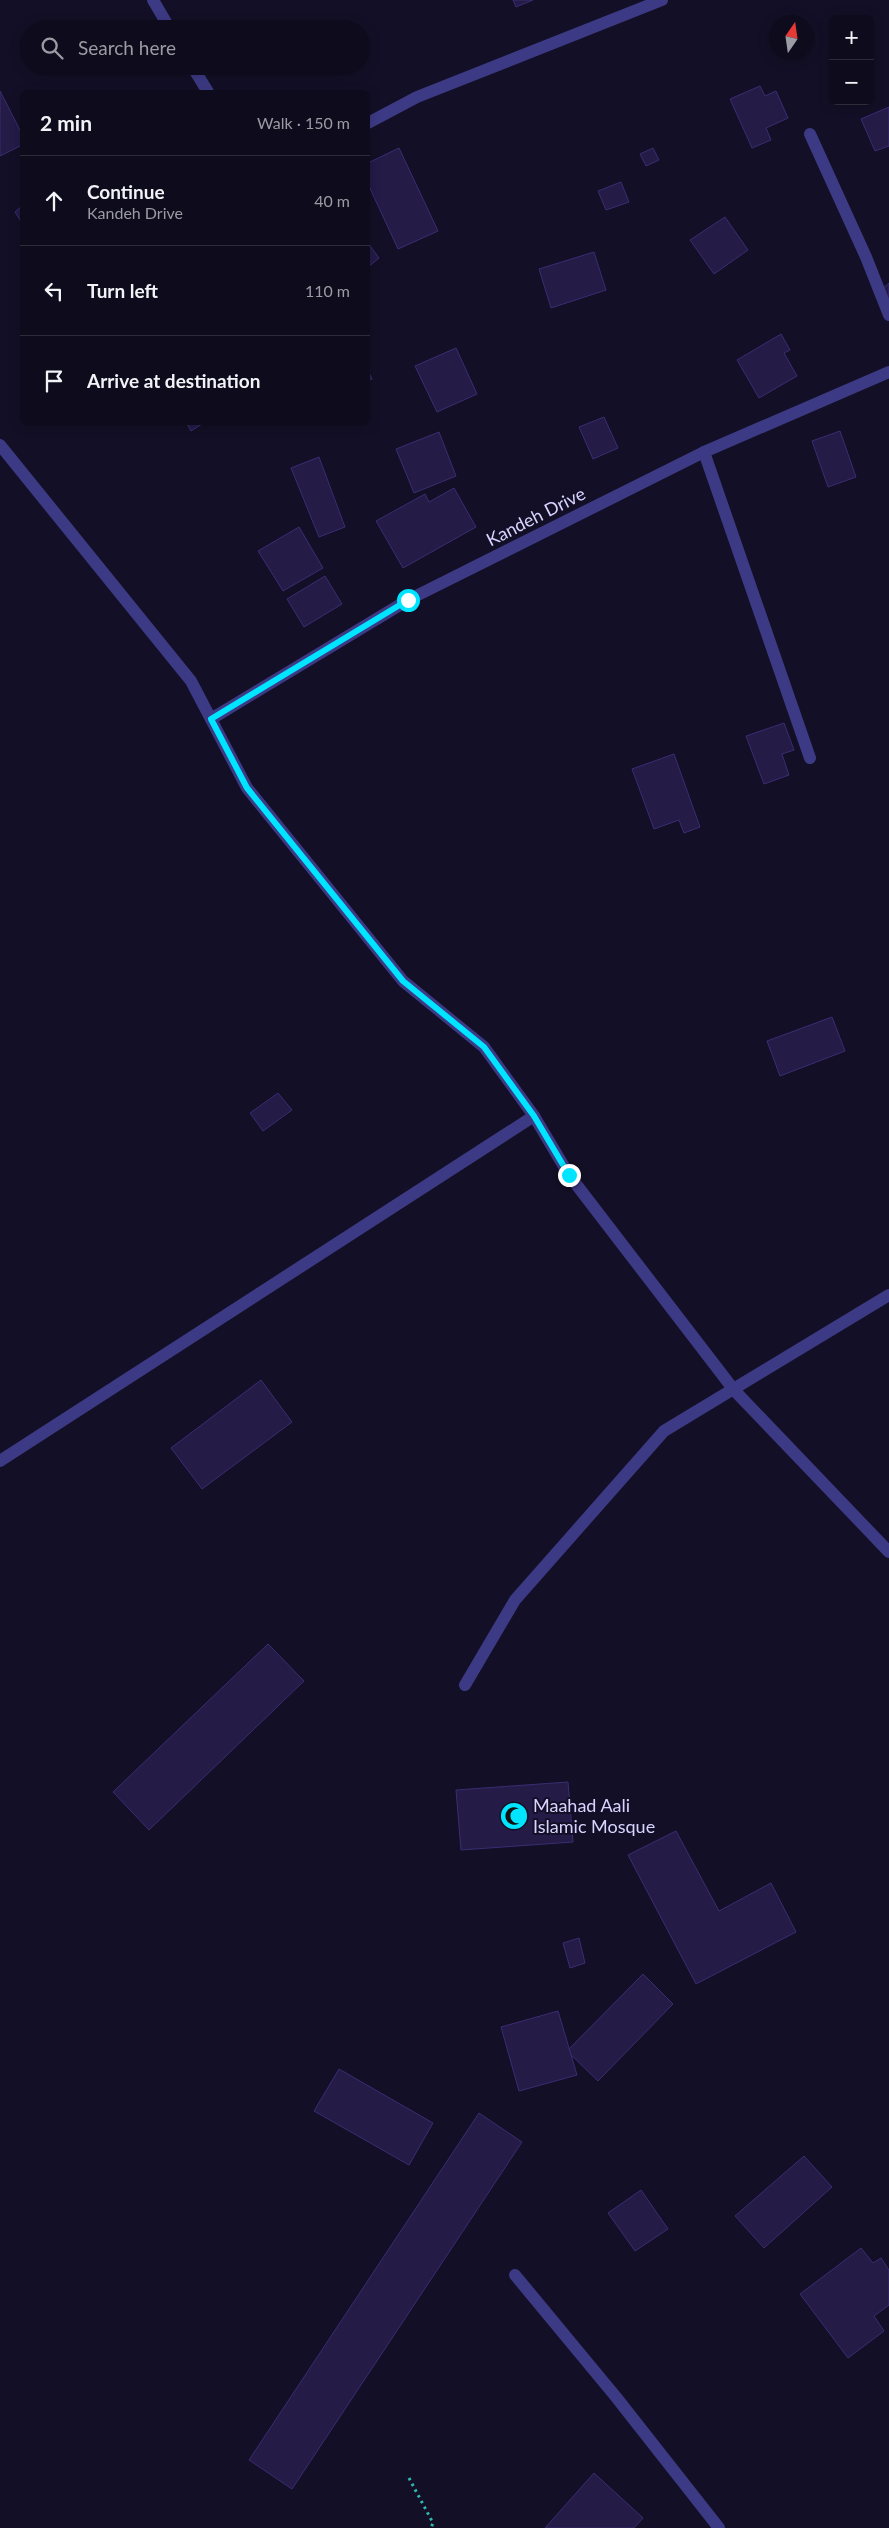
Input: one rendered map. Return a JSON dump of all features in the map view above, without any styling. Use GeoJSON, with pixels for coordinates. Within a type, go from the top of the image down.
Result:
{"type":"FeatureCollection","features":[{"type":"Feature","properties":{"kind":"street"},"geometry":{"type":"LineString","coordinates":[[153,0],[165,20]]}},
{"type":"Feature","properties":{"kind":"street"},"geometry":{"type":"LineString","coordinates":[[370,122],[417,97],[662,0]]}},
{"type":"Feature","properties":{"kind":"street"},"geometry":{"type":"LineString","coordinates":[[198,75],[207,90]]}},
{"type":"Feature","properties":{"kind":"street"},"geometry":{"type":"LineString","coordinates":[[810,134],[866,257],[889,314]]}},
{"type":"Feature","properties":{"kind":"street","name":"Kandeh Drive"},"geometry":{"type":"LineString","coordinates":[[211,719],[408,600],[704,452],[889,372]]}},
{"type":"Feature","properties":{"kind":"street"},"geometry":{"type":"LineString","coordinates":[[0,445],[191,681],[247,788],[403,981],[484,1047],[534,1116],[569,1175],[734,1390],[889,1552]]}},
{"type":"Feature","properties":{"kind":"street"},"geometry":{"type":"LineString","coordinates":[[704,452],[810,758]]}},
{"type":"Feature","properties":{"kind":"street"},"geometry":{"type":"LineString","coordinates":[[0,1461],[534,1116]]}},
{"type":"Feature","properties":{"kind":"street"},"geometry":{"type":"LineString","coordinates":[[465,1685],[515,1600],[664,1431],[889,1295]]}},
{"type":"Feature","properties":{"kind":"street"},"geometry":{"type":"LineString","coordinates":[[515,2275],[616,2397],[718,2528]]}},
{"type":"Feature","properties":{"kind":"path"},"geometry":{"type":"LineString","coordinates":[[409,2478],[433,2522],[431,2528]]}},
{"type":"Feature","properties":{"kind":"building"},"geometry":{"type":"Polygon","coordinates":[[[513,0],[533,0],[516,7],[513,0]]]}},
{"type":"Feature","properties":{"kind":"building"},"geometry":{"type":"Polygon","coordinates":[[[760,86],[765,96],[776,91],[788,118],[766,128],[771,140],[752,148],[730,99],[760,86]]]}},
{"type":"Feature","properties":{"kind":"building"},"geometry":{"type":"Polygon","coordinates":[[[0,91],[20,130],[20,146],[0,156],[0,91]]]}},
{"type":"Feature","properties":{"kind":"building"},"geometry":{"type":"Polygon","coordinates":[[[889,107],[889,146],[875,151],[861,119],[889,107]]]}},
{"type":"Feature","properties":{"kind":"building"},"geometry":{"type":"Polygon","coordinates":[[[399,148],[438,231],[398,249],[370,188],[370,162],[399,148]]]}},
{"type":"Feature","properties":{"kind":"building"},"geometry":{"type":"Polygon","coordinates":[[[653,148],[659,160],[646,166],[640,154],[653,148]]]}},
{"type":"Feature","properties":{"kind":"building"},"geometry":{"type":"Polygon","coordinates":[[[621,182],[629,202],[606,210],[598,191],[621,182]]]}},
{"type":"Feature","properties":{"kind":"building"},"geometry":{"type":"Polygon","coordinates":[[[20,208],[20,220],[15,212],[20,208]]]}},
{"type":"Feature","properties":{"kind":"building"},"geometry":{"type":"Polygon","coordinates":[[[725,217],[748,250],[714,274],[690,240],[725,217]]]}},
{"type":"Feature","properties":{"kind":"building"},"geometry":{"type":"Polygon","coordinates":[[[370,246],[379,258],[370,265],[370,246]]]}},
{"type":"Feature","properties":{"kind":"building"},"geometry":{"type":"Polygon","coordinates":[[[594,252],[606,290],[551,308],[539,269],[594,252]]]}},
{"type":"Feature","properties":{"kind":"building"},"geometry":{"type":"Polygon","coordinates":[[[889,283],[889,300],[881,290],[889,283]]]}},
{"type":"Feature","properties":{"kind":"building"},"geometry":{"type":"Polygon","coordinates":[[[781,334],[790,350],[784,353],[797,376],[759,398],[737,360],[781,334]]]}},
{"type":"Feature","properties":{"kind":"building"},"geometry":{"type":"Polygon","coordinates":[[[456,348],[477,394],[437,412],[415,366],[456,348]]]}},
{"type":"Feature","properties":{"kind":"building"},"geometry":{"type":"Polygon","coordinates":[[[604,417],[618,448],[593,459],[579,427],[604,417]]]}},
{"type":"Feature","properties":{"kind":"building"},"geometry":{"type":"Polygon","coordinates":[[[188,425],[200,425],[191,431],[188,425]]]}},
{"type":"Feature","properties":{"kind":"building"},"geometry":{"type":"Polygon","coordinates":[[[840,431],[856,477],[828,487],[812,441],[840,431]]]}},
{"type":"Feature","properties":{"kind":"building"},"geometry":{"type":"Polygon","coordinates":[[[439,432],[456,476],[414,493],[396,449],[439,432]]]}},
{"type":"Feature","properties":{"kind":"building"},"geometry":{"type":"Polygon","coordinates":[[[319,457],[345,527],[319,537],[291,468],[319,457]]]}},
{"type":"Feature","properties":{"kind":"building"},"geometry":{"type":"Polygon","coordinates":[[[454,488],[476,527],[403,568],[376,521],[425,494],[429,502],[454,488]]]}},
{"type":"Feature","properties":{"kind":"building"},"geometry":{"type":"Polygon","coordinates":[[[299,527],[323,568],[283,591],[258,551],[299,527]]]}},
{"type":"Feature","properties":{"kind":"building"},"geometry":{"type":"Polygon","coordinates":[[[325,576],[342,604],[304,627],[287,599],[325,576]]]}},
{"type":"Feature","properties":{"kind":"building"},"geometry":{"type":"Polygon","coordinates":[[[784,723],[794,750],[782,754],[789,775],[764,784],[746,736],[784,723]]]}},
{"type":"Feature","properties":{"kind":"building"},"geometry":{"type":"Polygon","coordinates":[[[674,754],[700,827],[684,833],[679,820],[654,829],[632,769],[674,754]]]}},
{"type":"Feature","properties":{"kind":"building"},"geometry":{"type":"Polygon","coordinates":[[[832,1017],[845,1051],[780,1076],[767,1041],[832,1017]]]}},
{"type":"Feature","properties":{"kind":"building"},"geometry":{"type":"Polygon","coordinates":[[[278,1093],[292,1110],[263,1131],[250,1113],[278,1093]]]}},
{"type":"Feature","properties":{"kind":"building"},"geometry":{"type":"Polygon","coordinates":[[[261,1380],[292,1422],[202,1489],[171,1448],[261,1380]]]}},
{"type":"Feature","properties":{"kind":"building"},"geometry":{"type":"Polygon","coordinates":[[[268,1644],[304,1681],[149,1830],[113,1792],[268,1644]]]}},
{"type":"Feature","properties":{"kind":"building","name":"Maahad Aali Islamic Mosque"},"geometry":{"type":"Polygon","coordinates":[[[568,1782],[573,1842],[461,1850],[456,1790],[568,1782]]]}},
{"type":"Feature","properties":{"kind":"building"},"geometry":{"type":"Polygon","coordinates":[[[676,1831],[719,1911],[771,1883],[796,1932],[696,1984],[628,1855],[676,1831]]]}},
{"type":"Feature","properties":{"kind":"building"},"geometry":{"type":"Polygon","coordinates":[[[579,1938],[585,1963],[570,1968],[563,1943],[579,1938]]]}},
{"type":"Feature","properties":{"kind":"building"},"geometry":{"type":"Polygon","coordinates":[[[643,1974],[673,2004],[598,2081],[567,2051],[643,1974]]]}},
{"type":"Feature","properties":{"kind":"building"},"geometry":{"type":"Polygon","coordinates":[[[558,2011],[577,2075],[519,2091],[501,2027],[558,2011]]]}},
{"type":"Feature","properties":{"kind":"building"},"geometry":{"type":"Polygon","coordinates":[[[339,2069],[433,2123],[409,2165],[314,2111],[339,2069]]]}},
{"type":"Feature","properties":{"kind":"building"},"geometry":{"type":"Polygon","coordinates":[[[479,2113],[522,2142],[292,2489],[249,2460],[479,2113]]]}},
{"type":"Feature","properties":{"kind":"building"},"geometry":{"type":"Polygon","coordinates":[[[804,2156],[832,2187],[764,2248],[735,2216],[804,2156]]]}},
{"type":"Feature","properties":{"kind":"building"},"geometry":{"type":"Polygon","coordinates":[[[641,2190],[668,2229],[635,2251],[608,2213],[641,2190]]]}},
{"type":"Feature","properties":{"kind":"building"},"geometry":{"type":"Polygon","coordinates":[[[861,2248],[873,2263],[881,2258],[889,2270],[889,2305],[874,2316],[884,2331],[848,2358],[800,2294],[861,2248]]]}},
{"type":"Feature","properties":{"kind":"building"},"geometry":{"type":"Polygon","coordinates":[[[594,2473],[643,2518],[634,2528],[545,2528],[594,2473]]]}},
{"type":"Feature","properties":{"kind":"place","name":"Maahad Aali Islamic Mosque"},"geometry":{"type":"Point","coordinates":[514,1816]}},
{"type":"Feature","properties":{"kind":"route"},"geometry":{"type":"LineString","coordinates":[[408,600],[211,719],[247,788],[403,981],[484,1047],[534,1116],[569,1175]]}}]}
